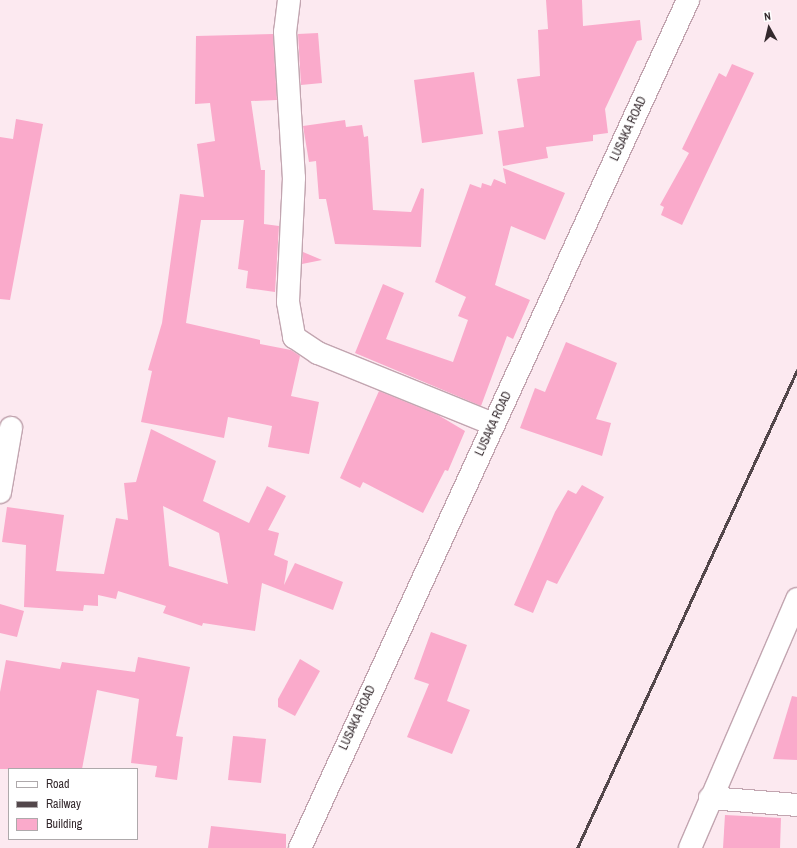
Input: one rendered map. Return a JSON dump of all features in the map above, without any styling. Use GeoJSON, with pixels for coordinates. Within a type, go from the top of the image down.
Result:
{"type":"FeatureCollection","features":[{"type":"Feature","properties":{"kind":"street"},"geometry":{"type":"LineString","coordinates":[[289,0],[285,32],[294,178],[288,302],[294,337],[318,352],[493,424]]}},
{"type":"Feature","properties":{"kind":"street","name":"LUSAKA ROAD"},"geometry":{"type":"LineString","coordinates":[[300,848],[688,0]]}},
{"type":"Feature","properties":{"kind":"street"},"geometry":{"type":"LineString","coordinates":[[0,492],[11,428]]}},
{"type":"Feature","properties":{"kind":"street"},"geometry":{"type":"LineString","coordinates":[[690,848],[710,798],[797,599]]}},
{"type":"Feature","properties":{"kind":"street"},"geometry":{"type":"LineString","coordinates":[[710,798],[797,805]]}},
{"type":"Feature","properties":{"kind":"building"},"geometry":{"type":"Polygon","coordinates":[[[546,0],[582,0],[583,26],[640,20],[642,40],[637,41],[605,109],[608,133],[593,135],[593,141],[546,147],[548,158],[503,166],[498,131],[524,127],[517,79],[540,76],[538,30],[548,29],[546,0]]]}},
{"type":"Feature","properties":{"kind":"building"},"geometry":{"type":"Polygon","coordinates":[[[318,33],[322,83],[301,85],[298,34],[318,33]]]}},
{"type":"Feature","properties":{"kind":"building"},"geometry":{"type":"Polygon","coordinates":[[[273,34],[277,100],[251,101],[261,170],[265,170],[264,224],[279,226],[275,292],[246,288],[248,271],[238,269],[244,220],[201,220],[186,323],[260,340],[260,344],[291,350],[300,356],[291,396],[319,402],[309,454],[268,447],[272,426],[228,417],[224,438],[141,422],[152,371],[148,370],[162,323],[180,194],[204,197],[197,144],[215,141],[210,103],[195,104],[196,36],[273,34]]]}},
{"type":"Feature","properties":{"kind":"building"},"geometry":{"type":"Polygon","coordinates":[[[732,64],[754,73],[682,225],[661,215],[664,207],[660,205],[689,153],[682,149],[719,73],[726,77],[732,64]]]}},
{"type":"Feature","properties":{"kind":"building"},"geometry":{"type":"Polygon","coordinates":[[[474,72],[483,134],[422,143],[414,80],[474,72]]]}},
{"type":"Feature","properties":{"kind":"building"},"geometry":{"type":"Polygon","coordinates":[[[16,119],[43,124],[10,300],[0,299],[0,137],[13,139],[16,119]]]}},
{"type":"Feature","properties":{"kind":"building"},"geometry":{"type":"Polygon","coordinates":[[[345,120],[346,127],[362,125],[364,137],[368,136],[373,210],[411,212],[421,188],[424,189],[421,247],[335,244],[326,199],[319,199],[316,161],[309,162],[303,126],[345,120]]]}},
{"type":"Feature","properties":{"kind":"building"},"geometry":{"type":"Polygon","coordinates":[[[503,168],[565,193],[545,240],[511,226],[495,285],[530,300],[513,339],[507,336],[481,406],[355,353],[383,284],[404,293],[386,339],[453,362],[468,320],[458,316],[466,297],[435,282],[470,184],[481,188],[482,183],[491,186],[494,179],[506,184],[503,168]]]}},
{"type":"Feature","properties":{"kind":"building"},"geometry":{"type":"Polygon","coordinates":[[[303,252],[322,260],[302,264],[303,252]]]}},
{"type":"Feature","properties":{"kind":"building"},"geometry":{"type":"Polygon","coordinates":[[[566,342],[617,363],[596,419],[611,423],[602,456],[520,428],[535,388],[545,392],[566,342]]]}},
{"type":"Feature","properties":{"kind":"building"},"geometry":{"type":"Polygon","coordinates":[[[379,391],[438,415],[465,431],[448,471],[445,470],[423,513],[363,482],[360,488],[340,478],[379,391]]]}},
{"type":"Feature","properties":{"kind":"building"},"geometry":{"type":"Polygon","coordinates":[[[151,429],[216,461],[203,501],[249,523],[267,486],[286,496],[268,530],[279,533],[274,555],[288,561],[284,585],[295,563],[343,582],[333,610],[262,583],[255,631],[203,623],[202,626],[163,613],[166,606],[118,591],[116,599],[98,595],[98,606],[84,605],[83,611],[24,607],[26,545],[2,542],[7,507],[64,515],[56,571],[104,574],[116,518],[128,520],[124,483],[136,482],[151,429]],[[163,506],[169,566],[228,584],[219,533],[163,506]]]}},
{"type":"Feature","properties":{"kind":"building"},"geometry":{"type":"Polygon","coordinates":[[[582,485],[604,497],[557,584],[547,580],[533,613],[514,605],[555,512],[568,490],[576,494],[582,485]]]}},
{"type":"Feature","properties":{"kind":"building"},"geometry":{"type":"Polygon","coordinates":[[[0,604],[24,611],[17,637],[0,633],[0,604]]]}},
{"type":"Feature","properties":{"kind":"building"},"geometry":{"type":"Polygon","coordinates":[[[431,632],[467,645],[447,701],[470,710],[452,754],[407,737],[429,684],[414,679],[431,632]]]}},
{"type":"Feature","properties":{"kind":"building"},"geometry":{"type":"Polygon","coordinates":[[[138,657],[190,667],[176,736],[183,737],[177,780],[155,777],[157,766],[131,763],[139,699],[97,690],[82,768],[0,769],[0,692],[6,660],[60,669],[62,662],[135,672],[138,657]]]}},
{"type":"Feature","properties":{"kind":"building"},"geometry":{"type":"Polygon","coordinates":[[[300,659],[320,671],[295,716],[278,707],[278,699],[300,659]]]}},
{"type":"Feature","properties":{"kind":"building"},"geometry":{"type":"Polygon","coordinates":[[[792,696],[797,697],[797,760],[773,759],[792,696]]]}},
{"type":"Feature","properties":{"kind":"building"},"geometry":{"type":"Polygon","coordinates":[[[233,736],[266,739],[261,783],[228,780],[233,736]]]}},
{"type":"Feature","properties":{"kind":"building"},"geometry":{"type":"Polygon","coordinates":[[[725,815],[781,818],[780,848],[723,848],[725,815]]]}},
{"type":"Feature","properties":{"kind":"building"},"geometry":{"type":"Polygon","coordinates":[[[211,826],[286,834],[286,848],[208,848],[211,826]]]}},
{"type":"Feature","properties":{"kind":"railway"},"geometry":{"type":"LineString","coordinates":[[577,848],[797,370]]}}]}
